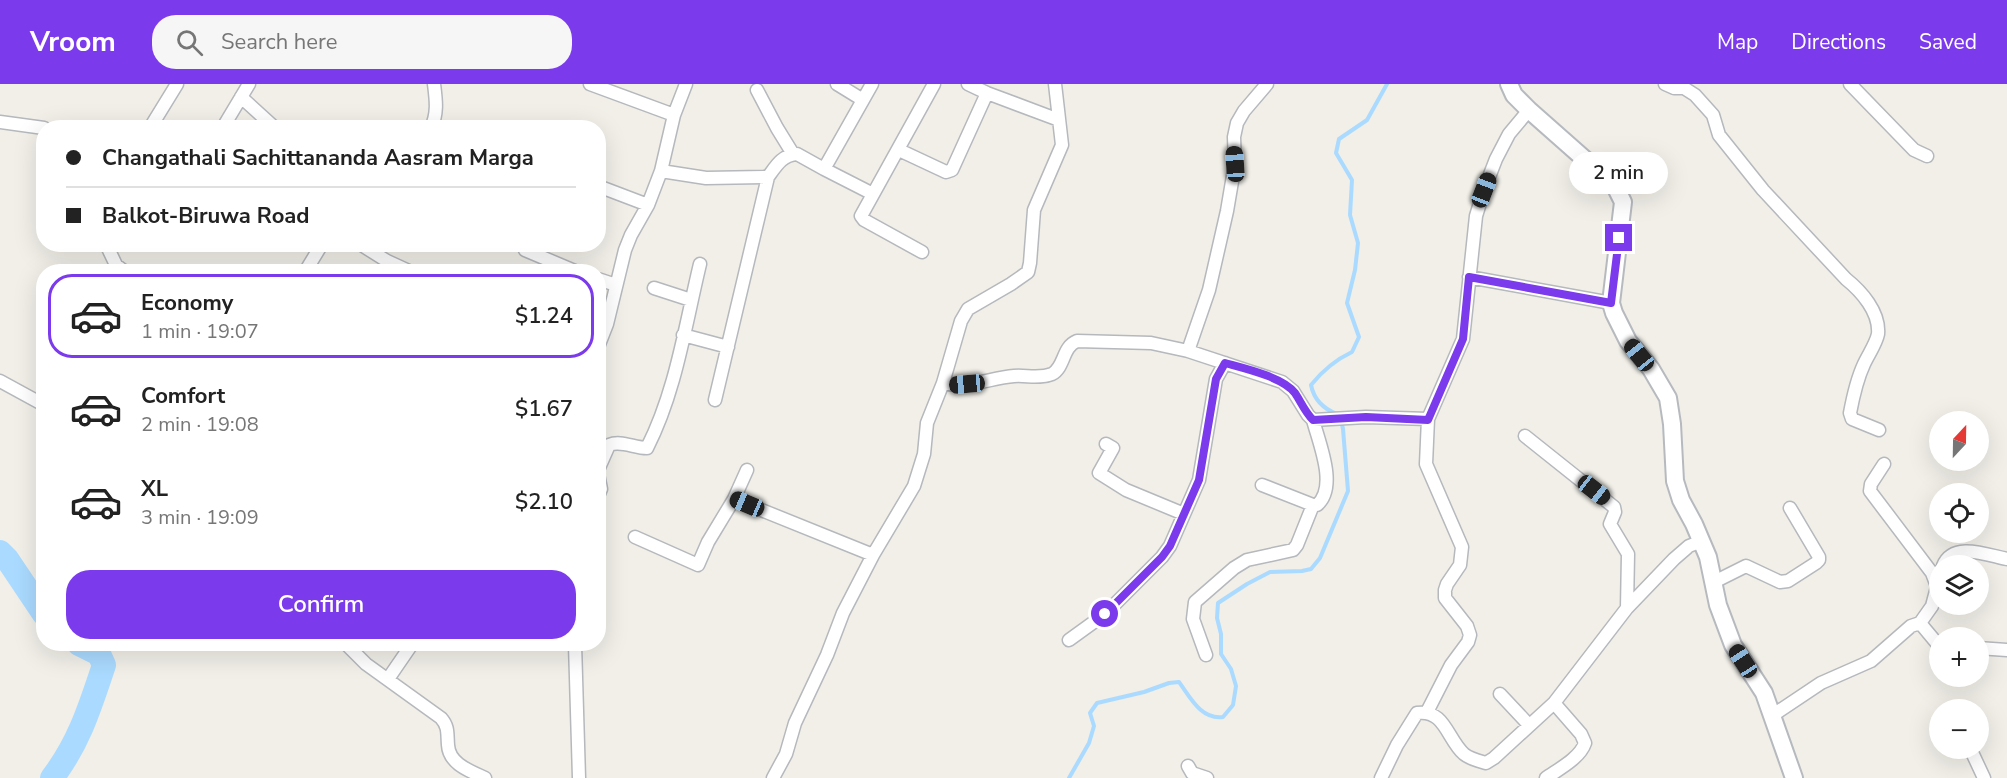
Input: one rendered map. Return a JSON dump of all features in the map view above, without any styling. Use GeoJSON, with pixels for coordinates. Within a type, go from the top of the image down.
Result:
{"type":"FeatureCollection","features":[{"type":"Feature","properties":{"kind":"main road"},"geometry":{"type":"LineString","coordinates":[[1509,84],[1514,95],[1529,110],[1615,186],[1623,202],[1611,303],[1628,341],[1662,385],[1668,398],[1672,424],[1675,481],[1681,500],[1708,557],[1712,583],[1732,645],[1756,678],[1773,715],[1794,778]]}},
{"type":"Feature","properties":{"kind":"street"},"geometry":{"type":"LineString","coordinates":[[155,120],[177,84]]}},
{"type":"Feature","properties":{"kind":"street"},"geometry":{"type":"LineString","coordinates":[[227,120],[249,84]]}},
{"type":"Feature","properties":{"kind":"street"},"geometry":{"type":"LineString","coordinates":[[434,84],[437,104],[434,120]]}},
{"type":"Feature","properties":{"kind":"street"},"geometry":{"type":"LineString","coordinates":[[590,84],[674,115]]}},
{"type":"Feature","properties":{"kind":"street"},"geometry":{"type":"LineString","coordinates":[[606,326],[631,235],[648,205],[661,171],[674,115],[686,84]]}},
{"type":"Feature","properties":{"kind":"street"},"geometry":{"type":"LineString","coordinates":[[837,84],[863,100]]}},
{"type":"Feature","properties":{"kind":"street"},"geometry":{"type":"LineString","coordinates":[[824,169],[872,84]]}},
{"type":"Feature","properties":{"kind":"street"},"geometry":{"type":"LineString","coordinates":[[922,252],[864,220],[861,216],[934,84]]}},
{"type":"Feature","properties":{"kind":"street"},"geometry":{"type":"LineString","coordinates":[[968,84],[1059,120]]}},
{"type":"Feature","properties":{"kind":"street"},"geometry":{"type":"LineString","coordinates":[[773,778],[783,762],[795,723],[827,656],[843,613],[873,555],[914,486],[924,454],[927,423],[944,383],[956,334],[968,309],[1017,281],[1028,272],[1034,210],[1062,145],[1055,84]]}},
{"type":"Feature","properties":{"kind":"street"},"geometry":{"type":"LineString","coordinates":[[1188,351],[1209,290],[1225,221],[1235,164],[1234,137],[1237,123],[1267,84]]}},
{"type":"Feature","properties":{"kind":"street"},"geometry":{"type":"LineString","coordinates":[[1665,84],[1674,88],[1684,88],[1695,95],[1713,115],[1722,140],[1763,190],[1867,301],[1877,323],[1878,333],[1863,367],[1850,413],[1852,419],[1879,430]]}},
{"type":"Feature","properties":{"kind":"street"},"geometry":{"type":"LineString","coordinates":[[1850,84],[1914,150],[1927,156]]}},
{"type":"Feature","properties":{"kind":"street"},"geometry":{"type":"LineString","coordinates":[[757,90],[793,154]]}},
{"type":"Feature","properties":{"kind":"street"},"geometry":{"type":"LineString","coordinates":[[899,150],[946,172],[952,170],[987,93]]}},
{"type":"Feature","properties":{"kind":"street"},"geometry":{"type":"LineString","coordinates":[[241,97],[266,120]]}},
{"type":"Feature","properties":{"kind":"street"},"geometry":{"type":"LineString","coordinates":[[1427,712],[1451,665],[1468,642],[1470,635],[1467,626],[1445,598],[1447,584],[1460,564],[1462,547],[1426,464],[1428,420],[1463,339],[1476,216],[1484,190],[1509,134],[1529,110]]}},
{"type":"Feature","properties":{"kind":"street"},"geometry":{"type":"LineString","coordinates":[[0,122],[36,127]]}},
{"type":"Feature","properties":{"kind":"street"},"geometry":{"type":"LineString","coordinates":[[715,400],[768,177],[778,162],[797,153],[873,194]]}},
{"type":"Feature","properties":{"kind":"street"},"geometry":{"type":"LineString","coordinates":[[661,171],[706,178],[768,177]]}},
{"type":"Feature","properties":{"kind":"street"},"geometry":{"type":"LineString","coordinates":[[606,189],[648,205]]}},
{"type":"Feature","properties":{"kind":"street"},"geometry":{"type":"LineString","coordinates":[[373,252],[394,264]]}},
{"type":"Feature","properties":{"kind":"street"},"geometry":{"type":"LineString","coordinates":[[530,252],[558,264]]}},
{"type":"Feature","properties":{"kind":"street"},"geometry":{"type":"LineString","coordinates":[[606,452],[609,445],[619,443],[630,447],[647,448],[657,428],[668,399],[700,264]]}},
{"type":"Feature","properties":{"kind":"street"},"geometry":{"type":"LineString","coordinates":[[1469,277],[1611,303]]}},
{"type":"Feature","properties":{"kind":"street"},"geometry":{"type":"LineString","coordinates":[[606,282],[616,285]]}},
{"type":"Feature","properties":{"kind":"street"},"geometry":{"type":"LineString","coordinates":[[654,288],[692,300]]}},
{"type":"Feature","properties":{"kind":"street"},"geometry":{"type":"LineString","coordinates":[[683,335],[728,346]]}},
{"type":"Feature","properties":{"kind":"street"},"geometry":{"type":"LineString","coordinates":[[944,383],[953,385],[1053,373],[1058,369],[1068,348],[1077,341],[1151,343],[1188,351],[1282,382],[1293,391],[1313,420],[1328,482],[1322,501],[1313,505],[1262,485]]}},
{"type":"Feature","properties":{"kind":"street"},"geometry":{"type":"LineString","coordinates":[[1069,640],[1098,621],[1162,557],[1170,546],[1199,480],[1216,379],[1225,363]]}},
{"type":"Feature","properties":{"kind":"street"},"geometry":{"type":"LineString","coordinates":[[0,381],[36,401]]}},
{"type":"Feature","properties":{"kind":"street"},"geometry":{"type":"LineString","coordinates":[[1313,420],[1366,417],[1428,420]]}},
{"type":"Feature","properties":{"kind":"street"},"geometry":{"type":"LineString","coordinates":[[1525,436],[1614,507],[1615,512],[1610,524],[1628,554],[1627,608]]}},
{"type":"Feature","properties":{"kind":"street"},"geometry":{"type":"LineString","coordinates":[[1106,444],[1113,448],[1099,473],[1126,490],[1184,514]]}},
{"type":"Feature","properties":{"kind":"street"},"geometry":{"type":"LineString","coordinates":[[1884,464],[1871,484],[1870,491],[1929,568]]}},
{"type":"Feature","properties":{"kind":"street"},"geometry":{"type":"LineString","coordinates":[[635,537],[698,565],[747,470]]}},
{"type":"Feature","properties":{"kind":"street"},"geometry":{"type":"LineString","coordinates":[[734,499],[873,555]]}},
{"type":"Feature","properties":{"kind":"street"},"geometry":{"type":"LineString","coordinates":[[1206,655],[1193,619],[1195,602],[1234,568],[1247,560],[1293,550],[1313,505]]}},
{"type":"Feature","properties":{"kind":"street"},"geometry":{"type":"LineString","coordinates":[[1712,583],[1746,566],[1780,582],[1788,581],[1816,563],[1819,557],[1790,508]]}},
{"type":"Feature","properties":{"kind":"street"},"geometry":{"type":"LineString","coordinates":[[1381,778],[1417,713],[1427,712],[1436,716],[1464,754],[1486,763],[1494,758],[1554,703],[1627,608],[1689,546],[1702,541]]}},
{"type":"Feature","properties":{"kind":"street"},"geometry":{"type":"LineString","coordinates":[[1949,555],[1958,551],[1982,555]]}},
{"type":"Feature","properties":{"kind":"street"},"geometry":{"type":"LineString","coordinates":[[1989,556],[2007,559]]}},
{"type":"Feature","properties":{"kind":"street"},"geometry":{"type":"LineString","coordinates":[[1773,715],[1821,683],[1871,661],[1920,622],[1929,610]]}},
{"type":"Feature","properties":{"kind":"street"},"geometry":{"type":"LineString","coordinates":[[1920,622],[1929,633]]}},
{"type":"Feature","properties":{"kind":"street"},"geometry":{"type":"LineString","coordinates":[[1989,649],[2007,650]]}},
{"type":"Feature","properties":{"kind":"street"},"geometry":{"type":"LineString","coordinates":[[353,651],[366,664],[441,718],[446,723],[447,747],[454,760],[462,767],[485,778]]}},
{"type":"Feature","properties":{"kind":"street"},"geometry":{"type":"LineString","coordinates":[[388,679],[407,651]]}},
{"type":"Feature","properties":{"kind":"street"},"geometry":{"type":"LineString","coordinates":[[575,651],[579,778]]}},
{"type":"Feature","properties":{"kind":"street"},"geometry":{"type":"LineString","coordinates":[[1500,694],[1530,725]]}},
{"type":"Feature","properties":{"kind":"street"},"geometry":{"type":"LineString","coordinates":[[1546,778],[1572,759],[1585,743],[1581,734],[1554,703]]}},
{"type":"Feature","properties":{"kind":"street"},"geometry":{"type":"LineString","coordinates":[[1975,759],[1984,778]]}},
{"type":"Feature","properties":{"kind":"street"},"geometry":{"type":"LineString","coordinates":[[1189,772],[1207,778]]}},
{"type":"Feature","properties":{"kind":"waterway"},"geometry":{"type":"LineString","coordinates":[[1337,414],[1320,403],[1311,385],[1330,366],[1352,352],[1359,337],[1347,303],[1355,270],[1358,243],[1350,215],[1352,180],[1336,153],[1339,139],[1367,120],[1387,84]]}},
{"type":"Feature","properties":{"kind":"waterway"},"geometry":{"type":"LineString","coordinates":[[1069,778],[1089,743],[1094,726],[1090,713],[1097,703],[1179,682],[1197,706],[1208,715],[1223,717],[1233,705],[1236,686],[1231,669],[1221,654],[1221,634],[1217,618],[1218,603],[1270,572],[1311,569],[1320,558],[1348,491],[1341,420]]}},
{"type":"Feature","properties":{"kind":"waterway"},"geometry":{"type":"LineString","coordinates":[[0,552],[36,602]]}},
{"type":"Feature","properties":{"kind":"waterway"},"geometry":{"type":"LineString","coordinates":[[52,778],[77,738],[104,665],[99,654],[93,651]]}},
{"type":"Feature","properties":{"kind":"route"},"geometry":{"type":"LineString","coordinates":[[1105,614],[1162,557],[1170,546],[1199,480],[1216,379],[1225,363],[1282,382],[1293,391],[1313,420],[1366,417],[1428,420],[1463,339],[1469,277],[1611,303],[1619,238]]}}]}
